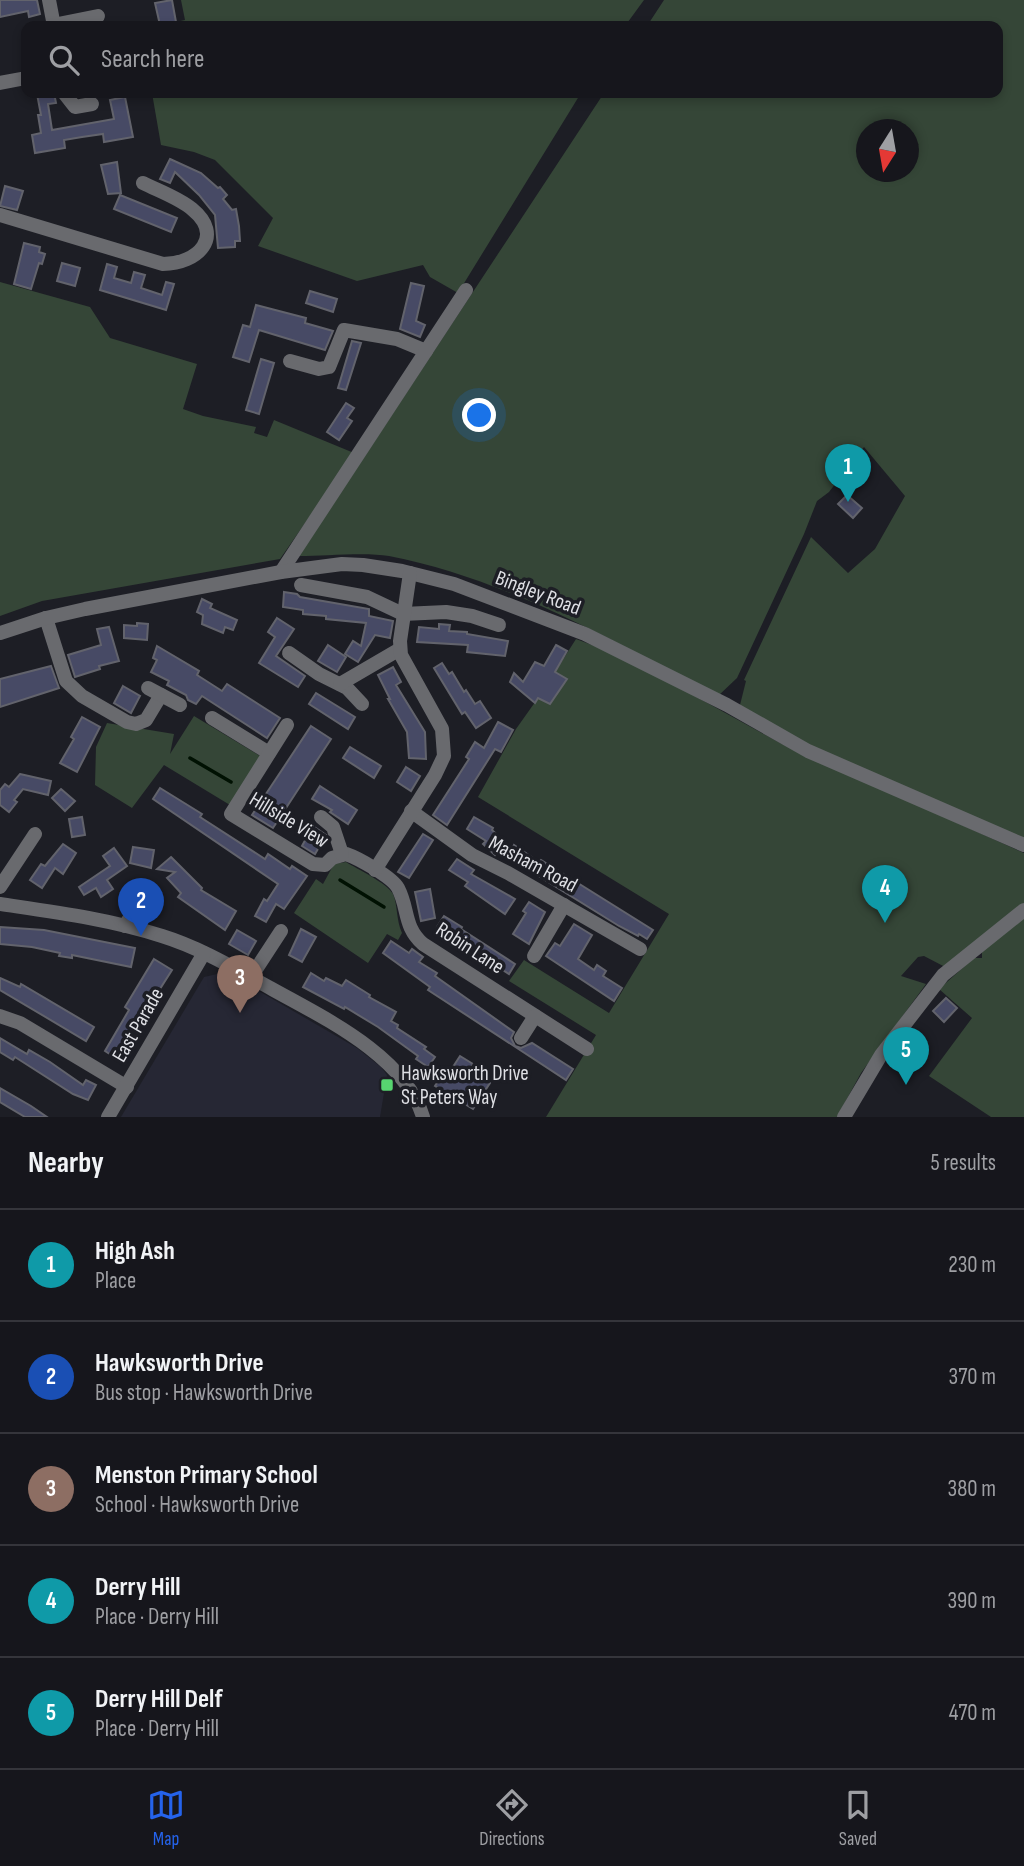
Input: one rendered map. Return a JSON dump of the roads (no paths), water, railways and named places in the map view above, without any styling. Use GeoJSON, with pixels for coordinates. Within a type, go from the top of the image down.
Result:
{"type":"FeatureCollection","features":[{"type":"Feature","properties":{"kind":"street"},"geometry":{"type":"LineString","coordinates":[[49,0],[52,21]]}},
{"type":"Feature","properties":{"kind":"street"},"geometry":{"type":"LineString","coordinates":[[73,21],[98,16]]}},
{"type":"Feature","properties":{"kind":"street"},"geometry":{"type":"LineString","coordinates":[[0,83],[21,79]]}},
{"type":"Feature","properties":{"kind":"street"},"geometry":{"type":"LineString","coordinates":[[68,98],[75,107],[92,104]]}},
{"type":"Feature","properties":{"kind":"street"},"geometry":{"type":"LineString","coordinates":[[0,215],[163,264],[178,264],[199,254],[205,242],[206,230],[202,219],[191,208],[143,183]]}},
{"type":"Feature","properties":{"kind":"street"},"geometry":{"type":"LineString","coordinates":[[281,572],[466,290]]}},
{"type":"Feature","properties":{"kind":"street"},"geometry":{"type":"LineString","coordinates":[[290,362],[319,369],[329,367],[344,330],[397,339],[426,351]]}},
{"type":"Feature","properties":{"kind":"street","name":"Bingley Road"},"geometry":{"type":"LineString","coordinates":[[0,633],[46,618],[281,572],[342,564],[410,573],[454,584],[585,634],[727,705],[808,751],[1024,845]]}},
{"type":"Feature","properties":{"kind":"street"},"geometry":{"type":"LineString","coordinates":[[375,870],[441,764],[445,747],[439,721],[403,661],[400,649],[410,573]]}},
{"type":"Feature","properties":{"kind":"street"},"geometry":{"type":"LineString","coordinates":[[301,585],[367,597],[403,614],[446,612],[472,616],[499,625]]}},
{"type":"Feature","properties":{"kind":"street"},"geometry":{"type":"LineString","coordinates":[[46,618],[66,681],[82,696],[127,722],[136,724],[146,720],[155,692],[180,705]]}},
{"type":"Feature","properties":{"kind":"street"},"geometry":{"type":"LineString","coordinates":[[340,684],[400,649]]}},
{"type":"Feature","properties":{"kind":"street"},"geometry":{"type":"LineString","coordinates":[[289,653],[319,674],[353,692],[362,704]]}},
{"type":"Feature","properties":{"kind":"street"},"geometry":{"type":"LineString","coordinates":[[212,718],[269,753]]}},
{"type":"Feature","properties":{"kind":"street","name":"Hillside View"},"geometry":{"type":"LineString","coordinates":[[287,725],[231,814],[313,864],[325,865],[342,854],[352,856],[375,870]]}},
{"type":"Feature","properties":{"kind":"street","name":"Masham Road"},"geometry":{"type":"LineString","coordinates":[[411,811],[472,855],[640,949]]}},
{"type":"Feature","properties":{"kind":"street"},"geometry":{"type":"LineString","coordinates":[[321,817],[333,827],[342,854]]}},
{"type":"Feature","properties":{"kind":"street"},"geometry":{"type":"LineString","coordinates":[[0,887],[35,834]]}},
{"type":"Feature","properties":{"kind":"street","name":"Robin Lane"},"geometry":{"type":"LineString","coordinates":[[375,870],[398,888],[410,929],[416,938],[587,1049]]}},
{"type":"Feature","properties":{"kind":"street"},"geometry":{"type":"LineString","coordinates":[[125,926],[145,891]]}},
{"type":"Feature","properties":{"kind":"street"},"geometry":{"type":"LineString","coordinates":[[0,904],[58,912],[125,926],[164,936],[204,953],[353,1034],[382,1058],[418,1100],[423,1117]]}},
{"type":"Feature","properties":{"kind":"street"},"geometry":{"type":"LineString","coordinates":[[534,956],[565,905]]}},
{"type":"Feature","properties":{"kind":"street"},"geometry":{"type":"LineString","coordinates":[[844,1117],[881,1055],[943,975],[1024,910]]}},
{"type":"Feature","properties":{"kind":"street"},"geometry":{"type":"LineString","coordinates":[[251,977],[281,931]]}},
{"type":"Feature","properties":{"kind":"street","name":"East Parade"},"geometry":{"type":"LineString","coordinates":[[108,1117],[204,953]]}},
{"type":"Feature","properties":{"kind":"street"},"geometry":{"type":"LineString","coordinates":[[0,1016],[20,1023],[127,1087]]}},
{"type":"Feature","properties":{"kind":"street"},"geometry":{"type":"LineString","coordinates":[[522,1038],[535,1016]]}},
{"type":"Feature","properties":{"kind":"waterway"},"geometry":{"type":"LineString","coordinates":[[190,758],[231,782]]}},
{"type":"Feature","properties":{"kind":"waterway"},"geometry":{"type":"LineString","coordinates":[[340,880],[384,907]]}},
{"type":"Feature","properties":{"kind":"place","name":"High Ash"},"geometry":{"type":"Point","coordinates":[848,502]}},
{"type":"Feature","properties":{"kind":"place","name":"Derry Hill"},"geometry":{"type":"Point","coordinates":[885,923]}},
{"type":"Feature","properties":{"kind":"place","name":"Hawksworth Drive"},"geometry":{"type":"Point","coordinates":[141,936]}},
{"type":"Feature","properties":{"kind":"place","name":"Menston Primary School"},"geometry":{"type":"Point","coordinates":[240,1013]}},
{"type":"Feature","properties":{"kind":"place","name":"Hawksworth Drive St Peters Way"},"geometry":{"type":"Point","coordinates":[387,1085]}},
{"type":"Feature","properties":{"kind":"place","name":"Derry Hill Delf"},"geometry":{"type":"Point","coordinates":[906,1085]}}]}
